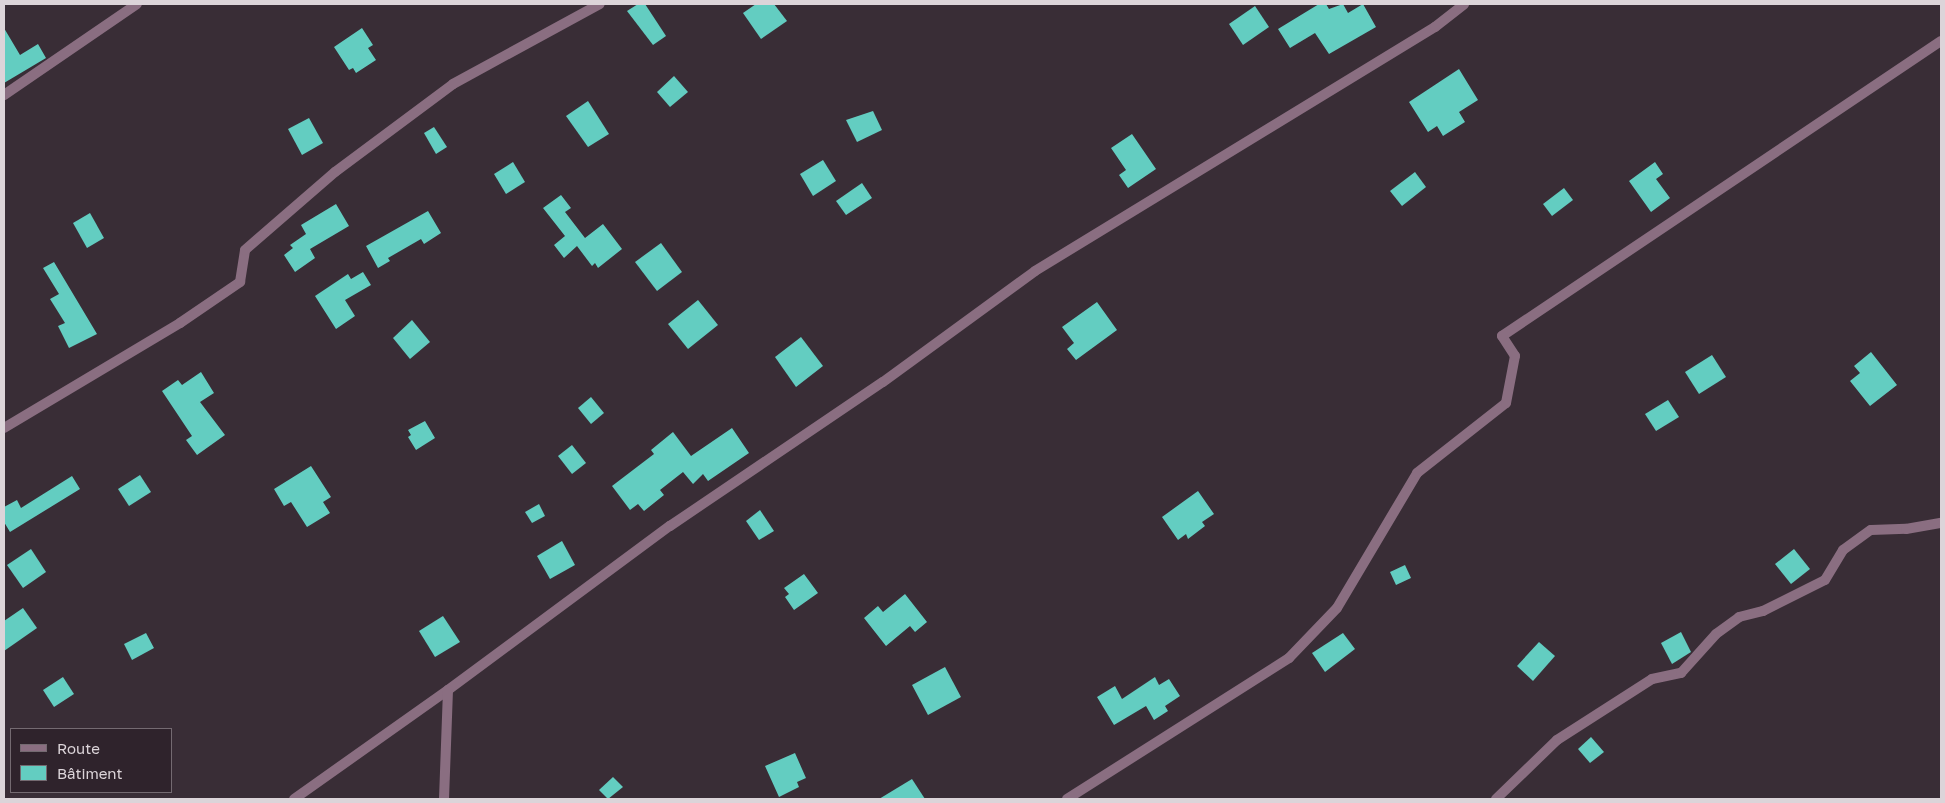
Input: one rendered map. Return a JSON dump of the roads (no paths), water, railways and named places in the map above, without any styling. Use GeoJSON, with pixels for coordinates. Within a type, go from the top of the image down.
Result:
{"type":"FeatureCollection","features":[{"type":"Feature","properties":{"kind":"street"},"geometry":{"type":"LineString","coordinates":[[4,95],[137,4]]}},
{"type":"Feature","properties":{"kind":"street"},"geometry":{"type":"LineString","coordinates":[[4,428],[180,323],[240,282],[246,250],[335,172],[453,84],[600,4]]}},
{"type":"Feature","properties":{"kind":"street"},"geometry":{"type":"LineString","coordinates":[[294,799],[448,690],[670,526],[883,382],[1035,270],[1435,27],[1464,4]]}},
{"type":"Feature","properties":{"kind":"street"},"geometry":{"type":"LineString","coordinates":[[1066,799],[1289,658],[1337,608],[1417,473],[1506,403],[1515,356],[1502,336],[1941,41]]}},
{"type":"Feature","properties":{"kind":"street"},"geometry":{"type":"LineString","coordinates":[[1496,799],[1557,740],[1652,679],[1681,673],[1716,634],[1738,617],[1763,611],[1825,580],[1843,550],[1871,530],[1906,529],[1941,523]]}},
{"type":"Feature","properties":{"kind":"street"},"geometry":{"type":"LineString","coordinates":[[444,799],[448,690]]}}]}
